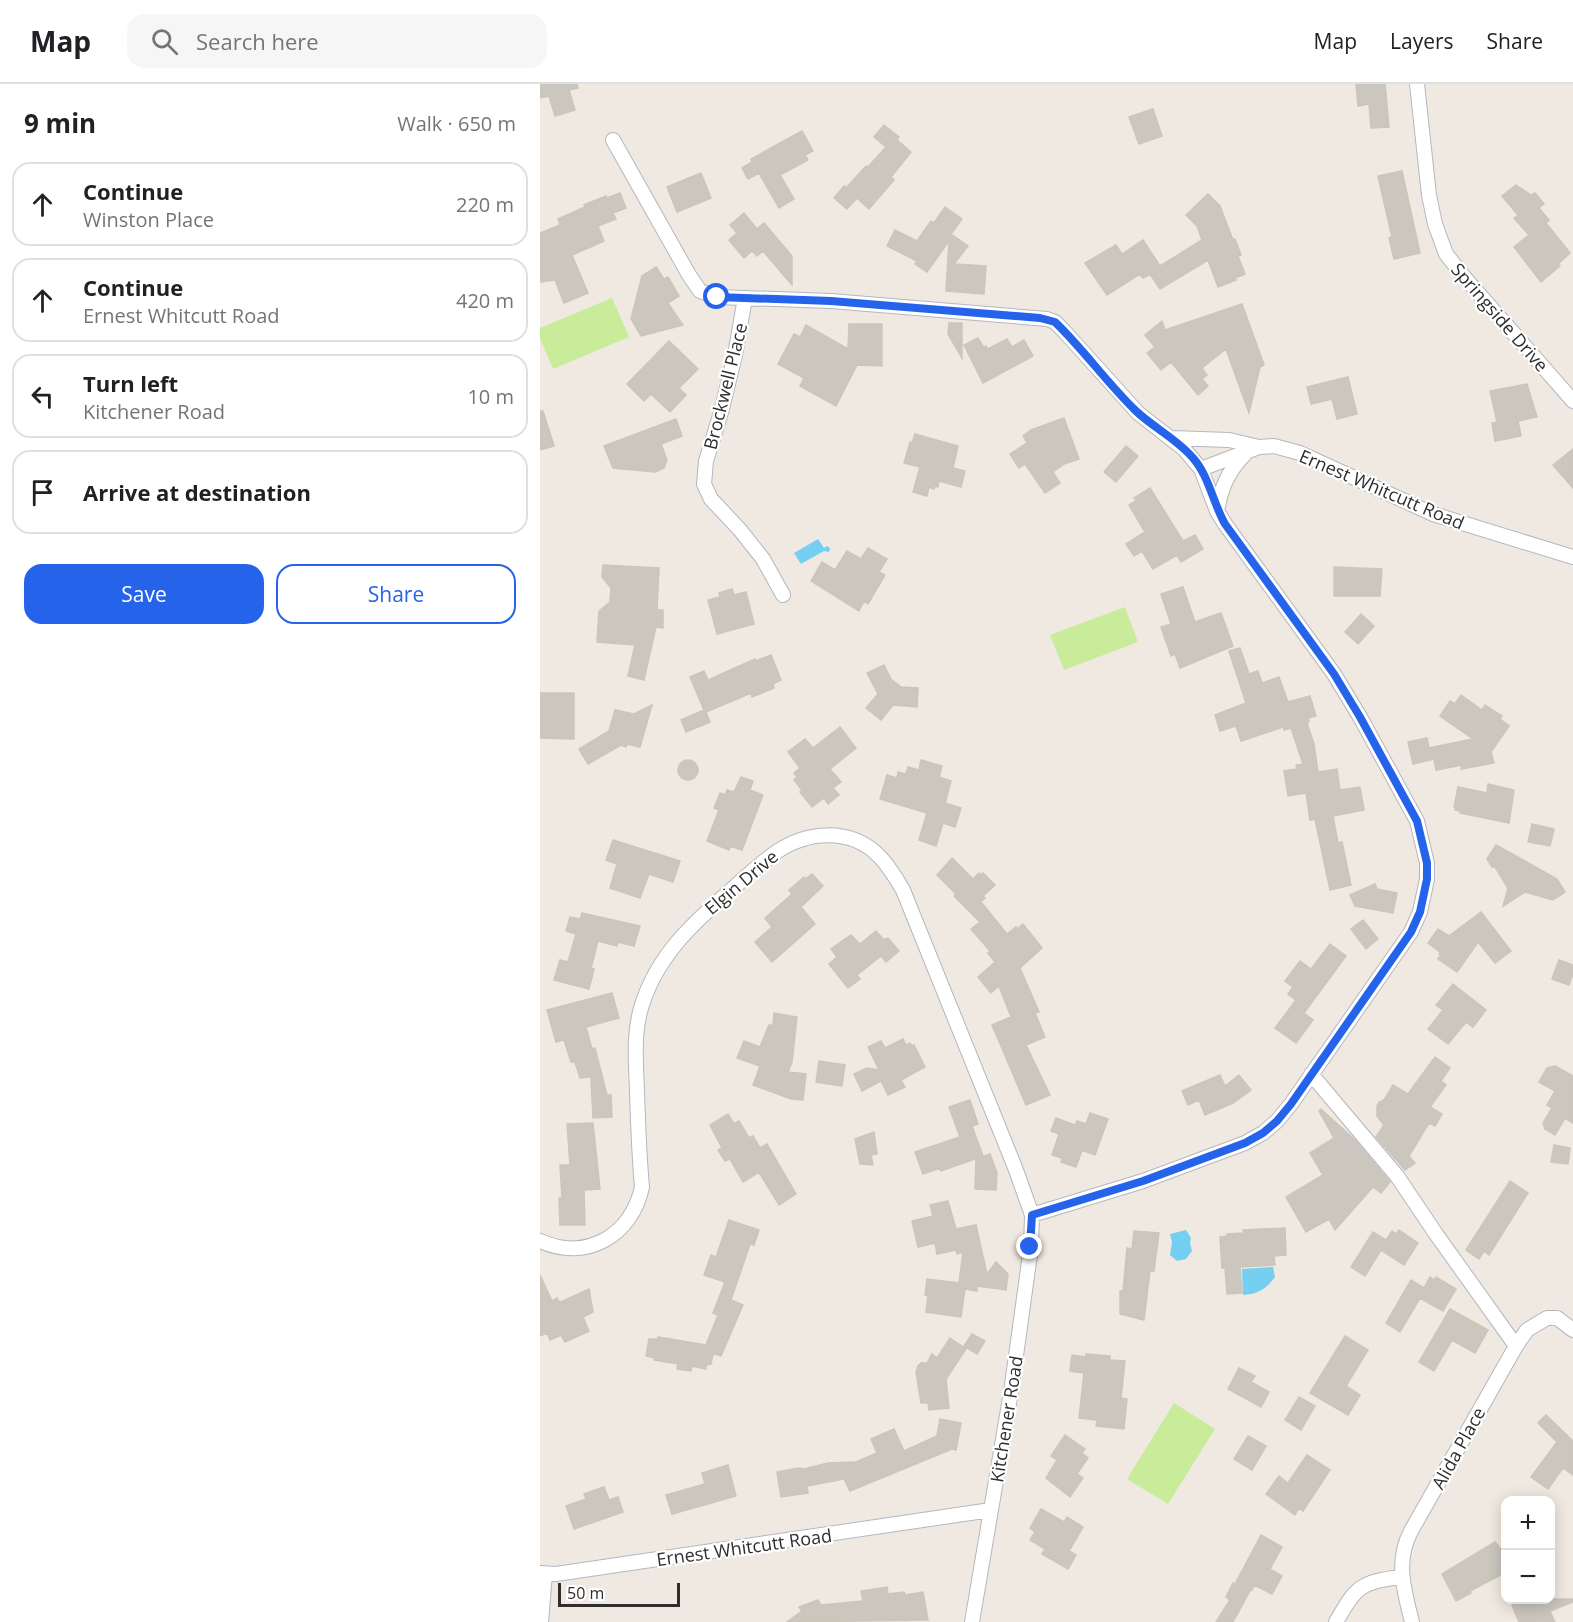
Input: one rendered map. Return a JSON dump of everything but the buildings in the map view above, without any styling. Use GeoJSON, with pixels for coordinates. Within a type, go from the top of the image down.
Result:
{"type":"FeatureCollection","features":[{"type":"Feature","properties":{"kind":"street","name":"Springside Drive"},"geometry":{"type":"LineString","coordinates":[[1417,84],[1429,195],[1435,224],[1446,254],[1573,401]]}},
{"type":"Feature","properties":{"kind":"street","name":"Brockwell Place"},"geometry":{"type":"LineString","coordinates":[[613,140],[694,284],[700,291],[717,297],[745,298],[735,355],[706,461],[704,484],[711,499],[763,559],[783,595]]}},
{"type":"Feature","properties":{"kind":"street"},"geometry":{"type":"LineString","coordinates":[[745,298],[831,301],[1047,319],[1055,322],[1138,413],[1172,438],[1194,458],[1201,469],[1217,511],[1334,674],[1417,821],[1427,863],[1427,879],[1420,912],[1411,932],[1277,1121],[1263,1133],[1245,1143],[1143,1181],[1032,1215]]}},
{"type":"Feature","properties":{"kind":"street","name":"Ernest Whitcutt Road"},"geometry":{"type":"LineString","coordinates":[[1172,438],[1229,440],[1254,449]]}},
{"type":"Feature","properties":{"kind":"street","name":"Ernest Whitcutt Road"},"geometry":{"type":"LineString","coordinates":[[1201,469],[1254,449],[1274,446],[1300,453],[1433,514],[1573,557]]}},
{"type":"Feature","properties":{"kind":"street"},"geometry":{"type":"LineString","coordinates":[[1217,511],[1229,472],[1254,449]]}},
{"type":"Feature","properties":{"kind":"street","name":"Elgin Drive"},"geometry":{"type":"LineString","coordinates":[[540,1241],[565,1248],[598,1244],[623,1226],[632,1216],[639,1201],[642,1186],[636,1058],[638,1021],[648,987],[668,953],[699,918],[776,852],[804,838],[828,834],[854,840],[868,847],[891,870],[903,890],[1032,1215]]}},
{"type":"Feature","properties":{"kind":"street"},"geometry":{"type":"LineString","coordinates":[[1311,1074],[1397,1176],[1516,1346]]}},
{"type":"Feature","properties":{"kind":"street","name":"Kitchener Road"},"geometry":{"type":"LineString","coordinates":[[972,1622],[1011,1392],[1032,1215]]}},
{"type":"Feature","properties":{"kind":"street","name":"Alida Place"},"geometry":{"type":"LineString","coordinates":[[1412,1622],[1401,1577],[1405,1543],[1527,1330],[1547,1318],[1557,1318],[1573,1330]]}},
{"type":"Feature","properties":{"kind":"street","name":"Ernest Whitcutt Road"},"geometry":{"type":"LineString","coordinates":[[541,1622],[542,1574],[991,1510]]}},
{"type":"Feature","properties":{"kind":"street"},"geometry":{"type":"LineString","coordinates":[[1336,1622],[1354,1593],[1360,1588],[1382,1579],[1401,1577]]}},
{"type":"Feature","properties":{"kind":"green space"},"geometry":{"type":"Polygon","coordinates":[[[612,298],[629,337],[553,369],[540,338],[540,328],[612,298]]]}},
{"type":"Feature","properties":{"kind":"green space"},"geometry":{"type":"Polygon","coordinates":[[[1125,607],[1138,642],[1064,670],[1050,635],[1125,607]]]}},
{"type":"Feature","properties":{"kind":"green space"},"geometry":{"type":"Polygon","coordinates":[[[1174,1403],[1215,1429],[1168,1504],[1127,1479],[1174,1403]]]}},
{"type":"Feature","properties":{"kind":"water"},"geometry":{"type":"Polygon","coordinates":[[[818,539],[824,548],[827,546],[830,548],[829,552],[824,551],[801,564],[794,553],[818,539]]]}},
{"type":"Feature","properties":{"kind":"water"},"geometry":{"type":"Polygon","coordinates":[[[1186,1230],[1191,1238],[1192,1251],[1186,1259],[1177,1261],[1170,1255],[1172,1242],[1170,1234],[1186,1230]]]}},
{"type":"Feature","properties":{"kind":"water"},"geometry":{"type":"Polygon","coordinates":[[[1273,1267],[1275,1277],[1268,1285],[1258,1292],[1243,1295],[1242,1269],[1273,1267]]]}},
{"type":"Feature","properties":{"kind":"route"},"geometry":{"type":"LineString","coordinates":[[717,297],[831,301],[1040,318],[1055,322],[1138,413],[1172,438],[1194,458],[1201,469],[1217,511],[1334,674],[1417,821],[1427,863],[1427,879],[1420,912],[1411,932],[1277,1121],[1263,1133],[1227,1151],[1143,1181],[1032,1215],[1030,1247]]}}]}
